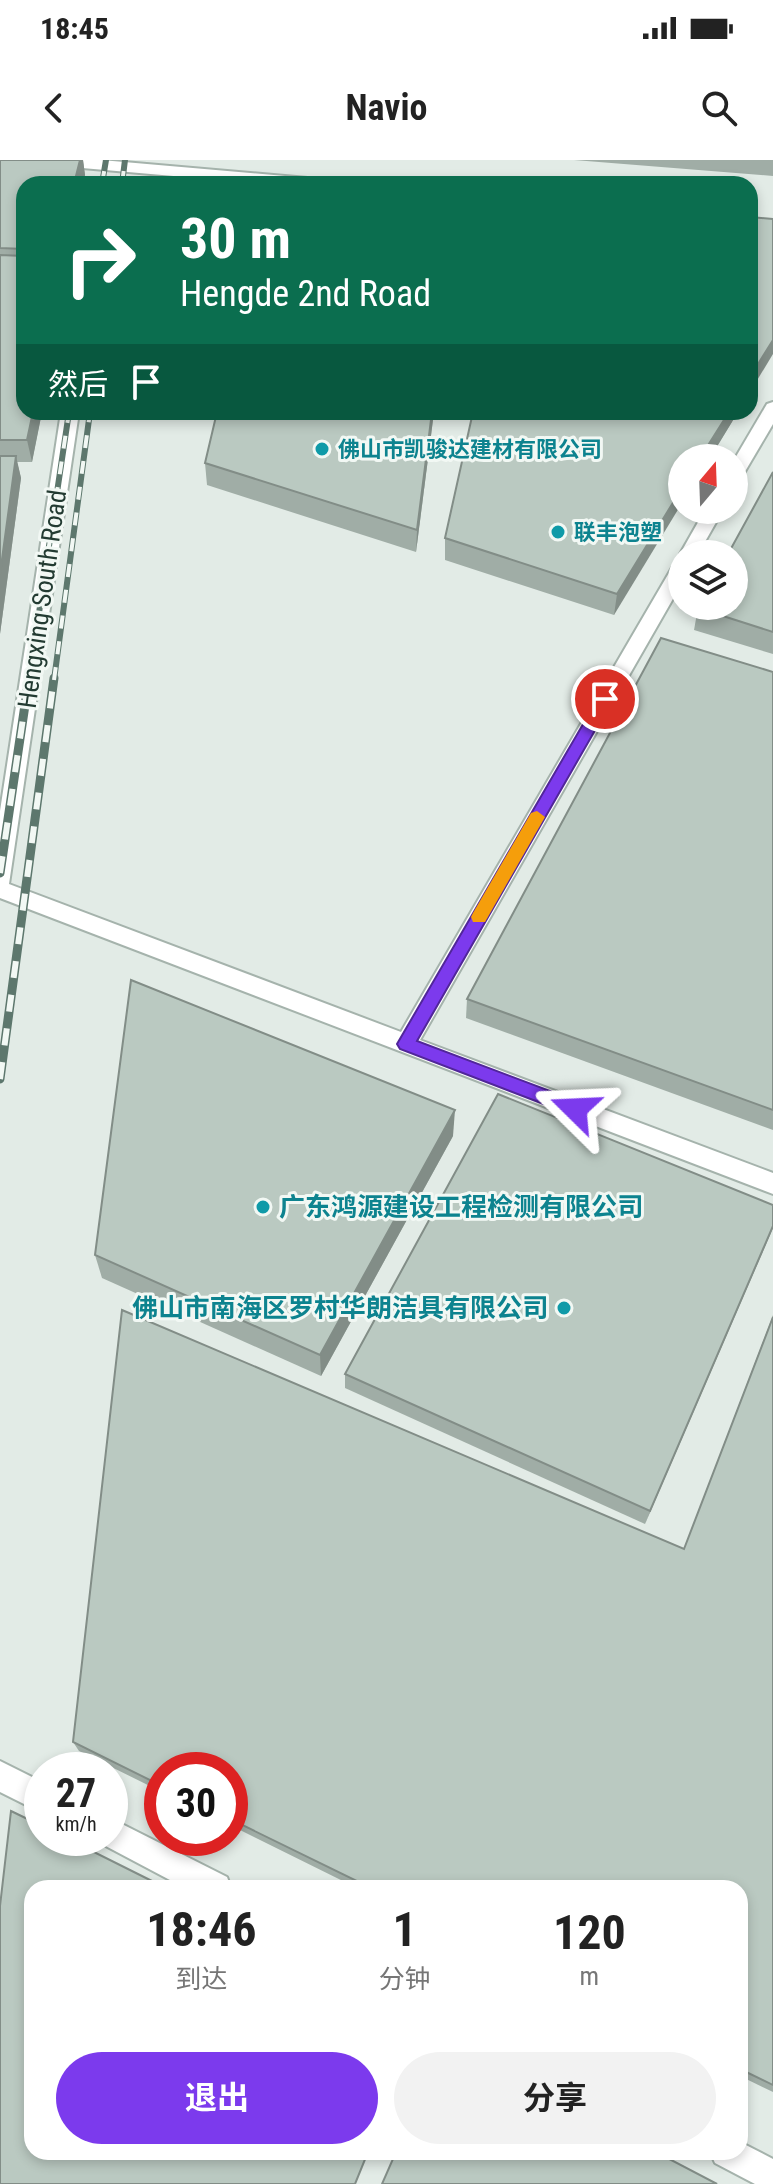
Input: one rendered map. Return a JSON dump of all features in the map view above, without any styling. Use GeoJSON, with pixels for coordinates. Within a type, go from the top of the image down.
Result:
{"type":"FeatureCollection","features":[{"type":"Feature","properties":{"kind":"street"},"geometry":{"type":"LineString","coordinates":[[48,160],[239,176]]}},
{"type":"Feature","properties":{"kind":"street"},"geometry":{"type":"LineString","coordinates":[[748,452],[773,408]]}},
{"type":"Feature","properties":{"kind":"street","name":"Hengxing South Road"},"geometry":{"type":"LineString","coordinates":[[0,881],[69,420]]}},
{"type":"Feature","properties":{"kind":"street"},"geometry":{"type":"LineString","coordinates":[[406,1044],[668,590]]}},
{"type":"Feature","properties":{"kind":"street"},"geometry":{"type":"LineString","coordinates":[[0,889],[773,1184]]}},
{"type":"Feature","properties":{"kind":"street"},"geometry":{"type":"LineString","coordinates":[[0,1776],[24,1789]]}},
{"type":"Feature","properties":{"kind":"street"},"geometry":{"type":"LineString","coordinates":[[128,1842],[201,1880]]}},
{"type":"Feature","properties":{"kind":"street"},"geometry":{"type":"LineString","coordinates":[[742,2160],[773,2176]]}},
{"type":"Feature","properties":{"kind":"building"},"geometry":{"type":"Polygon","coordinates":[[[0,160],[80,160],[76,176],[16,176],[16,249],[0,248],[0,160]]]}},
{"type":"Feature","properties":{"kind":"building"},"geometry":{"type":"Polygon","coordinates":[[[758,218],[773,219],[773,340],[758,364],[758,218]]]}},
{"type":"Feature","properties":{"kind":"building"},"geometry":{"type":"Polygon","coordinates":[[[0,255],[16,256],[16,420],[31,420],[27,440],[0,440],[0,255]]]}},
{"type":"Feature","properties":{"kind":"building","name":"佛山市凯骏达建材有限公司"},"geometry":{"type":"Polygon","coordinates":[[[215,420],[431,420],[417,530],[205,463],[215,420]]]}},
{"type":"Feature","properties":{"kind":"building","name":"联丰泡塑"},"geometry":{"type":"Polygon","coordinates":[[[471,420],[724,420],[709,444],[668,444],[668,511],[617,594],[445,538],[471,420]]]}},
{"type":"Feature","properties":{"kind":"building"},"geometry":{"type":"Polygon","coordinates":[[[0,456],[16,456],[0,574],[0,456]]]}},
{"type":"Feature","properties":{"kind":"building"},"geometry":{"type":"Polygon","coordinates":[[[773,472],[773,632],[736,620],[748,620],[748,540],[736,540],[744,524],[748,524],[748,518],[773,472]]]}},
{"type":"Feature","properties":{"kind":"building"},"geometry":{"type":"Polygon","coordinates":[[[661,638],[773,672],[773,1110],[467,999],[661,638]]]}},
{"type":"Feature","properties":{"kind":"building","name":"广东鸿源建设工程检测有限公司"},"geometry":{"type":"Polygon","coordinates":[[[131,980],[455,1110],[320,1355],[95,1255],[131,980]]]}},
{"type":"Feature","properties":{"kind":"building","name":"佛山市南海区罗村华朗洁具有限公司"},"geometry":{"type":"Polygon","coordinates":[[[498,1094],[773,1205],[773,1226],[650,1511],[345,1374],[498,1094]]]}},
{"type":"Feature","properties":{"kind":"building"},"geometry":{"type":"Polygon","coordinates":[[[122,1310],[684,1549],[773,1317],[773,2085],[748,2073],[748,1880],[355,1880],[248,1828],[248,1752],[144,1752],[144,1777],[128,1769],[128,1752],[93,1752],[73,1742],[122,1310]]]}},
{"type":"Feature","properties":{"kind":"building"},"geometry":{"type":"Polygon","coordinates":[[[11,1811],[24,1817],[24,1856],[102,1856],[150,1880],[24,1880],[24,2160],[365,2160],[355,2184],[0,2184],[0,1906],[11,1811]]]}},
{"type":"Feature","properties":{"kind":"building"},"geometry":{"type":"Polygon","coordinates":[[[392,2160],[671,2160],[717,2184],[382,2184],[392,2160]]]}},
{"type":"Feature","properties":{"kind":"railway"},"geometry":{"type":"LineString","coordinates":[[103,176],[106,160]]}},
{"type":"Feature","properties":{"kind":"railway"},"geometry":{"type":"LineString","coordinates":[[123,176],[125,160]]}},
{"type":"Feature","properties":{"kind":"railway"},"geometry":{"type":"LineString","coordinates":[[29,680],[68,420]]}},
{"type":"Feature","properties":{"kind":"railway"},"geometry":{"type":"LineString","coordinates":[[54,680],[89,420]]}},
{"type":"Feature","properties":{"kind":"railway"},"geometry":{"type":"LineString","coordinates":[[0,873],[29,678]]}},
{"type":"Feature","properties":{"kind":"railway"},"geometry":{"type":"LineString","coordinates":[[0,1079],[54,678]]}},
{"type":"Feature","properties":{"kind":"slow traffic"},"geometry":{"type":"LineString","coordinates":[[479,917],[537,817]]}},
{"type":"Feature","properties":{"kind":"place","name":"佛山市凯骏达建材有限公司"},"geometry":{"type":"Point","coordinates":[322,449]}},
{"type":"Feature","properties":{"kind":"place","name":"联丰泡塑"},"geometry":{"type":"Point","coordinates":[558,532]}},
{"type":"Feature","properties":{"kind":"place","name":"广东鸿源建设工程检测有限公司"},"geometry":{"type":"Point","coordinates":[263,1207]}},
{"type":"Feature","properties":{"kind":"place","name":"佛山市南海区罗村华朗洁具有限公司"},"geometry":{"type":"Point","coordinates":[564,1308]}},
{"type":"Feature","properties":{"kind":"route"},"geometry":{"type":"LineString","coordinates":[[575,1109],[406,1044],[605,699]]}}]}
